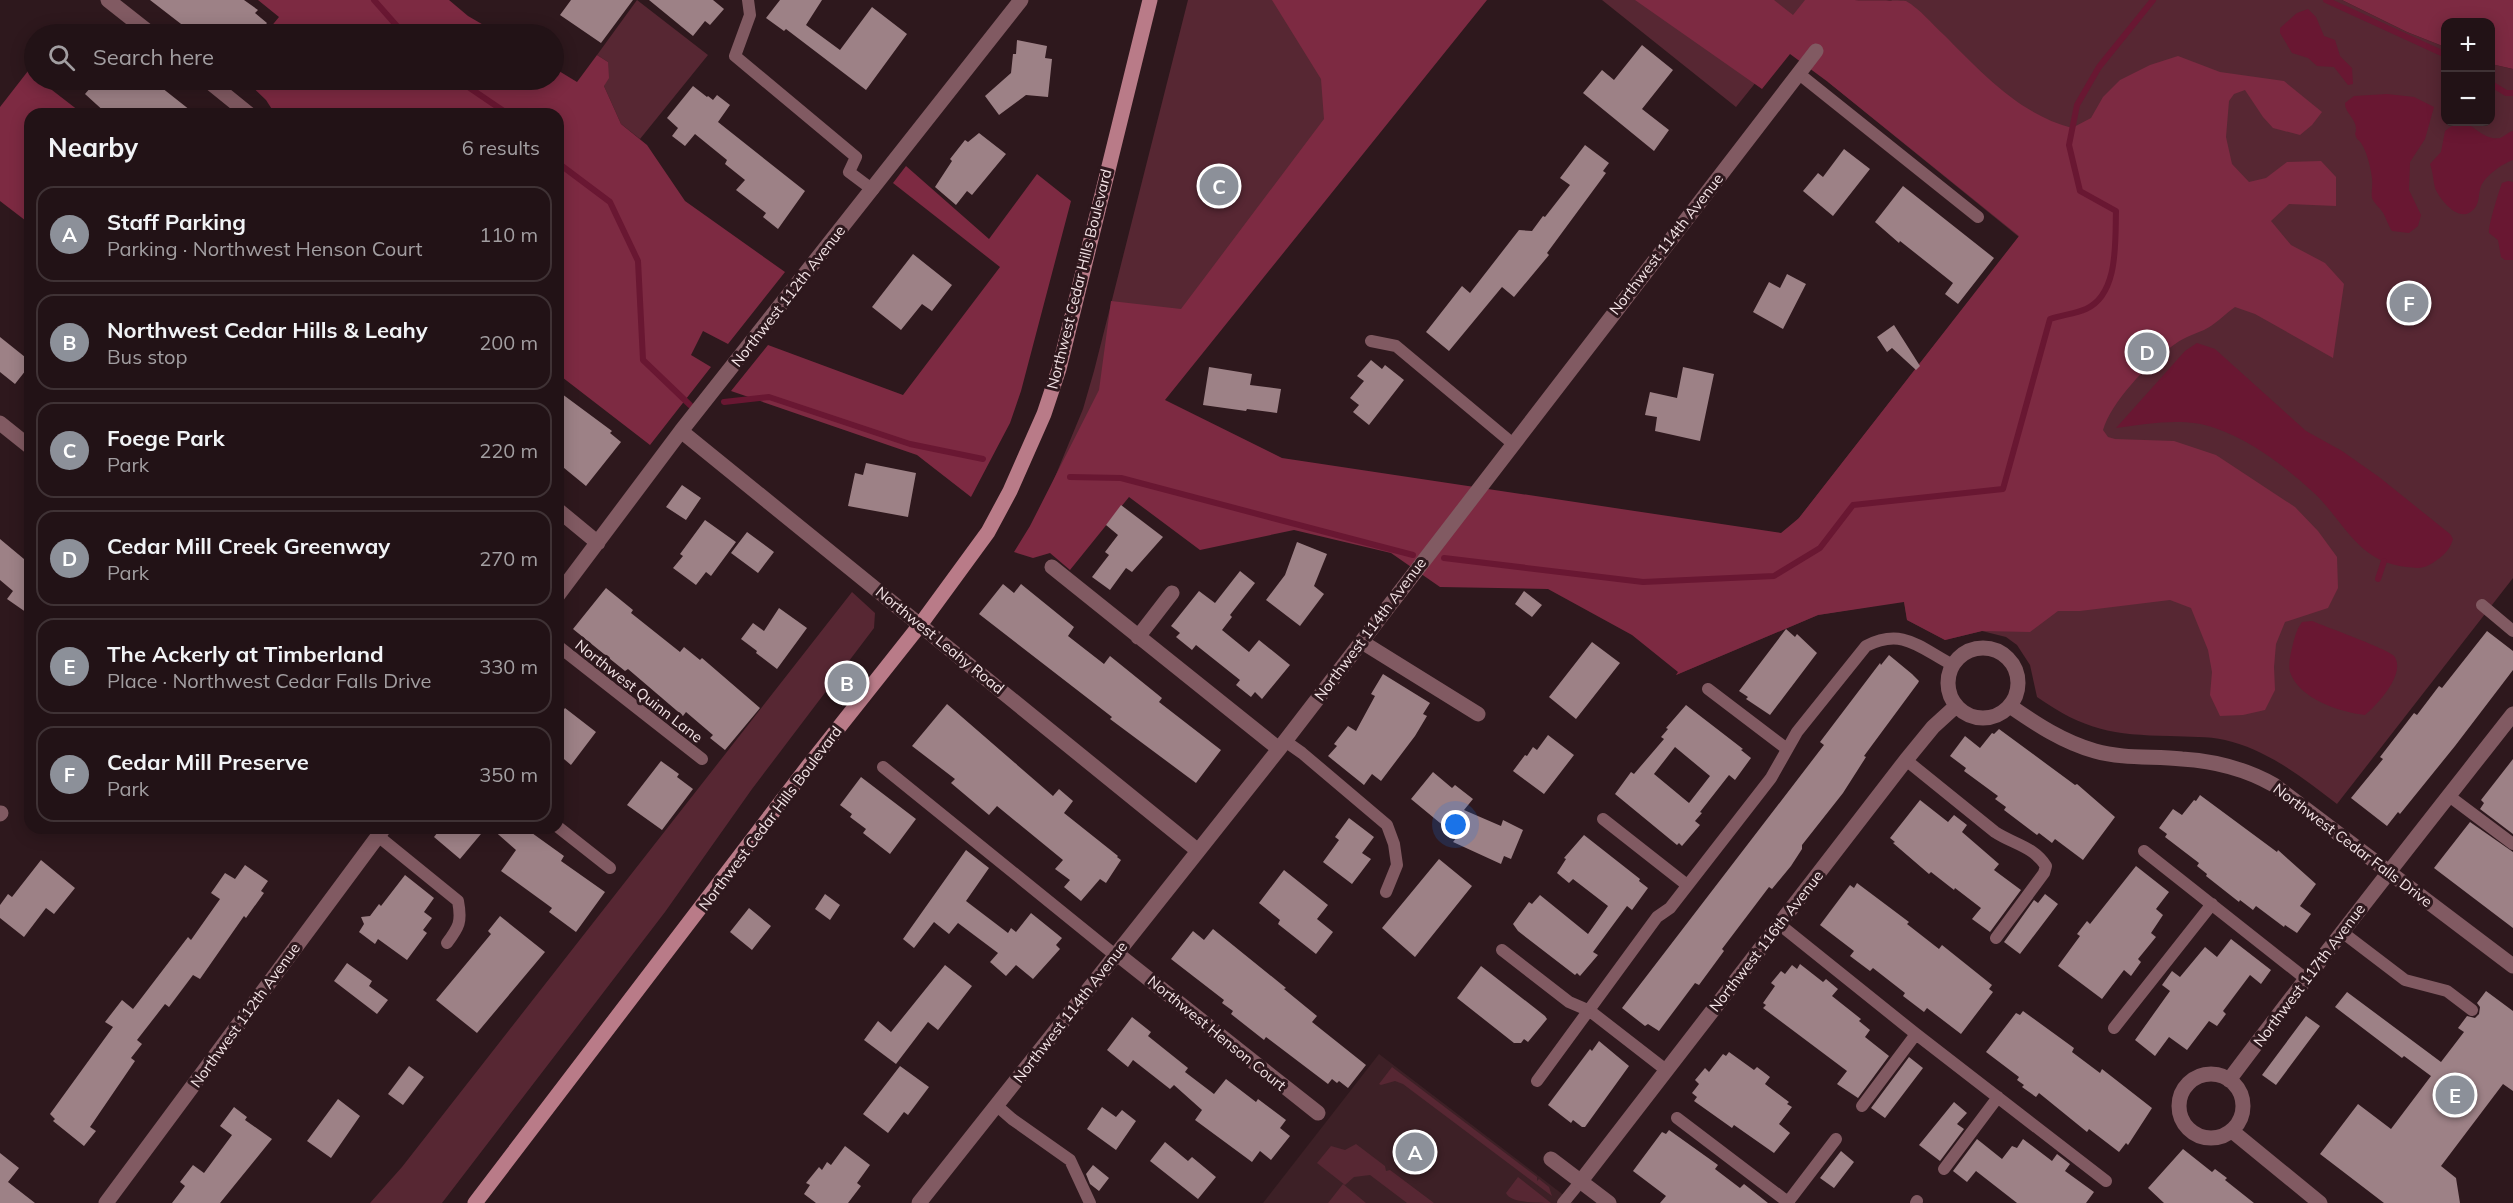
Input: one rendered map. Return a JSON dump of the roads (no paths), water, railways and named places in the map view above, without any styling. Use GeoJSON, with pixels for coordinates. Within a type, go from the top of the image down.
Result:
{"type":"FeatureCollection","features":[{"type":"Feature","properties":{"kind":"main road","name":"Northwest Cedar Hills Boulevard"},"geometry":{"type":"LineString","coordinates":[[475,1203],[816,756],[920,625],[988,532],[1010,491],[1044,414],[1059,369],[1150,0]]}},
{"type":"Feature","properties":{"kind":"street"},"geometry":{"type":"LineString","coordinates":[[108,0],[138,24]]}},
{"type":"Feature","properties":{"kind":"street","name":"Northwest 112th Avenue"},"geometry":{"type":"LineString","coordinates":[[564,587],[681,431],[1021,0]]}},
{"type":"Feature","properties":{"kind":"street","name":"Northwest 114th Avenue"},"geometry":{"type":"LineString","coordinates":[[919,1203],[1282,745],[1362,642],[1394,596],[1816,51]]}},
{"type":"Feature","properties":{"kind":"street"},"geometry":{"type":"LineString","coordinates":[[219,90],[242,108]]}},
{"type":"Feature","properties":{"kind":"street"},"geometry":{"type":"LineString","coordinates":[[0,423],[24,438]]}},
{"type":"Feature","properties":{"kind":"street","name":"Northwest Leahy Road"},"geometry":{"type":"LineString","coordinates":[[681,431],[1197,850]]}},
{"type":"Feature","properties":{"kind":"street"},"geometry":{"type":"LineString","coordinates":[[564,515],[598,543]]}},
{"type":"Feature","properties":{"kind":"street"},"geometry":{"type":"LineString","coordinates":[[1052,567],[1138,637],[1282,745]]}},
{"type":"Feature","properties":{"kind":"street"},"geometry":{"type":"LineString","coordinates":[[1138,637],[1172,593]]}},
{"type":"Feature","properties":{"kind":"street"},"geometry":{"type":"LineString","coordinates":[[1362,642],[1478,714]]}},
{"type":"Feature","properties":{"kind":"street"},"geometry":{"type":"LineString","coordinates":[[1991,649],[2000,653],[2013,664],[2016,673],[2017,690],[2010,706],[1996,716],[1978,718],[1970,716],[1956,706],[1951,698],[1948,681],[1953,664],[1974,650],[1991,649]]}},
{"type":"Feature","properties":{"kind":"street","name":"Northwest 116th Avenue"},"geometry":{"type":"LineString","coordinates":[[1581,1181],[1906,760],[1933,727],[1956,706]]}},
{"type":"Feature","properties":{"kind":"street","name":"Northwest Cedar Falls Drive"},"geometry":{"type":"LineString","coordinates":[[2010,706],[2048,732],[2096,751],[2122,756],[2205,762],[2259,777],[2274,785],[2513,966]]}},
{"type":"Feature","properties":{"kind":"street","name":"Northwest 117th Avenue"},"geometry":{"type":"LineString","coordinates":[[2229,1080],[2513,714]]}},
{"type":"Feature","properties":{"kind":"street","name":"Northwest 112th Avenue"},"geometry":{"type":"LineString","coordinates":[[106,1203],[380,834]]}},
{"type":"Feature","properties":{"kind":"street","name":"Northwest Henson Court"},"geometry":{"type":"LineString","coordinates":[[1115,954],[1318,1113]]}},
{"type":"Feature","properties":{"kind":"street"},"geometry":{"type":"LineString","coordinates":[[2208,1074],[2219,1075],[2229,1080],[2236,1087],[2243,1104],[2242,1114],[2232,1131],[2224,1136],[2204,1138],[2187,1128],[2179,1112],[2182,1092],[2188,1083],[2208,1074]]}},
{"type":"Feature","properties":{"kind":"street"},"geometry":{"type":"LineString","coordinates":[[2232,1131],[2316,1202]]}},
{"type":"Feature","properties":{"kind":"street"},"geometry":{"type":"LineString","coordinates":[[1551,1159],[1609,1203]]}},
{"type":"Feature","properties":{"kind":"lane"},"geometry":{"type":"LineString","coordinates":[[748,0],[750,15],[735,56],[856,156],[849,172],[873,190]]}},
{"type":"Feature","properties":{"kind":"lane"},"geometry":{"type":"LineString","coordinates":[[1798,73],[1978,217]]}},
{"type":"Feature","properties":{"kind":"lane"},"geometry":{"type":"LineString","coordinates":[[1371,341],[1396,346],[1512,443]]}},
{"type":"Feature","properties":{"kind":"lane"},"geometry":{"type":"LineString","coordinates":[[2482,605],[2513,631]]}},
{"type":"Feature","properties":{"kind":"lane"},"geometry":{"type":"LineString","coordinates":[[1537,1081],[1657,917],[1670,908],[1771,778],[1797,732],[1866,646],[1880,639],[1896,637],[1953,664]]}},
{"type":"Feature","properties":{"kind":"lane","name":"Northwest Quinn Lane"},"geometry":{"type":"LineString","coordinates":[[564,651],[702,759]]}},
{"type":"Feature","properties":{"kind":"lane"},"geometry":{"type":"LineString","coordinates":[[1708,690],[1787,749]]}},
{"type":"Feature","properties":{"kind":"lane"},"geometry":{"type":"LineString","coordinates":[[1282,745],[1302,753],[1387,825],[1394,844],[1397,865],[1386,892]]}},
{"type":"Feature","properties":{"kind":"lane"},"geometry":{"type":"LineString","coordinates":[[1906,760],[1995,832],[2024,845],[2046,866],[2044,873],[1996,938]]}},
{"type":"Feature","properties":{"kind":"lane"},"geometry":{"type":"LineString","coordinates":[[883,767],[1115,954]]}},
{"type":"Feature","properties":{"kind":"lane"},"geometry":{"type":"LineString","coordinates":[[2449,796],[2513,844]]}},
{"type":"Feature","properties":{"kind":"lane"},"geometry":{"type":"LineString","coordinates":[[1603,819],[1687,885]]}},
{"type":"Feature","properties":{"kind":"lane"},"geometry":{"type":"LineString","coordinates":[[564,832],[610,868]]}},
{"type":"Feature","properties":{"kind":"lane"},"geometry":{"type":"LineString","coordinates":[[383,834],[458,902],[461,915],[459,927],[447,943]]}},
{"type":"Feature","properties":{"kind":"lane"},"geometry":{"type":"LineString","coordinates":[[2144,851],[2306,979]]}},
{"type":"Feature","properties":{"kind":"lane"},"geometry":{"type":"LineString","coordinates":[[2114,1028],[2212,904]]}},
{"type":"Feature","properties":{"kind":"lane"},"geometry":{"type":"LineString","coordinates":[[1779,924],[1916,1034],[2106,1181]]}},
{"type":"Feature","properties":{"kind":"lane"},"geometry":{"type":"LineString","coordinates":[[2342,932],[2405,981],[2415,985],[2438,987],[2472,1010]]}},
{"type":"Feature","properties":{"kind":"lane"},"geometry":{"type":"LineString","coordinates":[[1502,950],[1569,1002],[1590,1011],[1666,1070]]}},
{"type":"Feature","properties":{"kind":"lane"},"geometry":{"type":"LineString","coordinates":[[1862,1106],[1916,1034]]}},
{"type":"Feature","properties":{"kind":"lane"},"geometry":{"type":"LineString","coordinates":[[1944,1169],[1998,1097]]}},
{"type":"Feature","properties":{"kind":"lane"},"geometry":{"type":"LineString","coordinates":[[996,1105],[1070,1160],[1090,1203]]}},
{"type":"Feature","properties":{"kind":"lane"},"geometry":{"type":"LineString","coordinates":[[1677,1118],[1789,1202],[1836,1139]]}},
{"type":"Feature","properties":{"kind":"lane"},"geometry":{"type":"LineString","coordinates":[[1563,1203],[1581,1181]]}},
{"type":"Feature","properties":{"kind":"waterway"},"geometry":{"type":"LineString","coordinates":[[374,0],[395,24]]}},
{"type":"Feature","properties":{"kind":"waterway"},"geometry":{"type":"LineString","coordinates":[[1444,558],[1643,582],[1774,576],[1820,548],[1853,505],[2003,489],[2050,319],[2082,311],[2097,302],[2110,279],[2113,266],[2116,211],[2080,191],[2069,145],[2077,105],[2099,67],[2153,0]]}},
{"type":"Feature","properties":{"kind":"waterway"},"geometry":{"type":"LineString","coordinates":[[2326,0],[2441,53]]}},
{"type":"Feature","properties":{"kind":"waterway"},"geometry":{"type":"LineString","coordinates":[[2495,86],[2506,93],[2513,93]]}},
{"type":"Feature","properties":{"kind":"waterway"},"geometry":{"type":"LineString","coordinates":[[473,90],[499,108]]}},
{"type":"Feature","properties":{"kind":"waterway"},"geometry":{"type":"LineString","coordinates":[[564,168],[610,202],[638,261],[643,360],[690,405]]}},
{"type":"Feature","properties":{"kind":"waterway"},"geometry":{"type":"LineString","coordinates":[[724,402],[769,397],[910,444],[983,459]]}},
{"type":"Feature","properties":{"kind":"waterway"},"geometry":{"type":"LineString","coordinates":[[1070,477],[1121,478],[1413,555]]}},
{"type":"Feature","properties":{"kind":"waterway"},"geometry":{"type":"LineString","coordinates":[[2378,579],[2384,561]]}},
{"type":"Feature","properties":{"kind":"place","name":"Foege Park"},"geometry":{"type":"Point","coordinates":[1219,186]}},
{"type":"Feature","properties":{"kind":"place","name":"Cedar Mill Preserve"},"geometry":{"type":"Point","coordinates":[2409,303]}},
{"type":"Feature","properties":{"kind":"place","name":"Cedar Mill Creek Greenway"},"geometry":{"type":"Point","coordinates":[2147,352]}},
{"type":"Feature","properties":{"kind":"place","name":"Northwest Cedar Hills & Leahy"},"geometry":{"type":"Point","coordinates":[847,683]}},
{"type":"Feature","properties":{"kind":"place","name":"The Ackerly at Timberland"},"geometry":{"type":"Point","coordinates":[2455,1095]}},
{"type":"Feature","properties":{"kind":"place","name":"Staff Parking"},"geometry":{"type":"Point","coordinates":[1415,1152]}}]}
